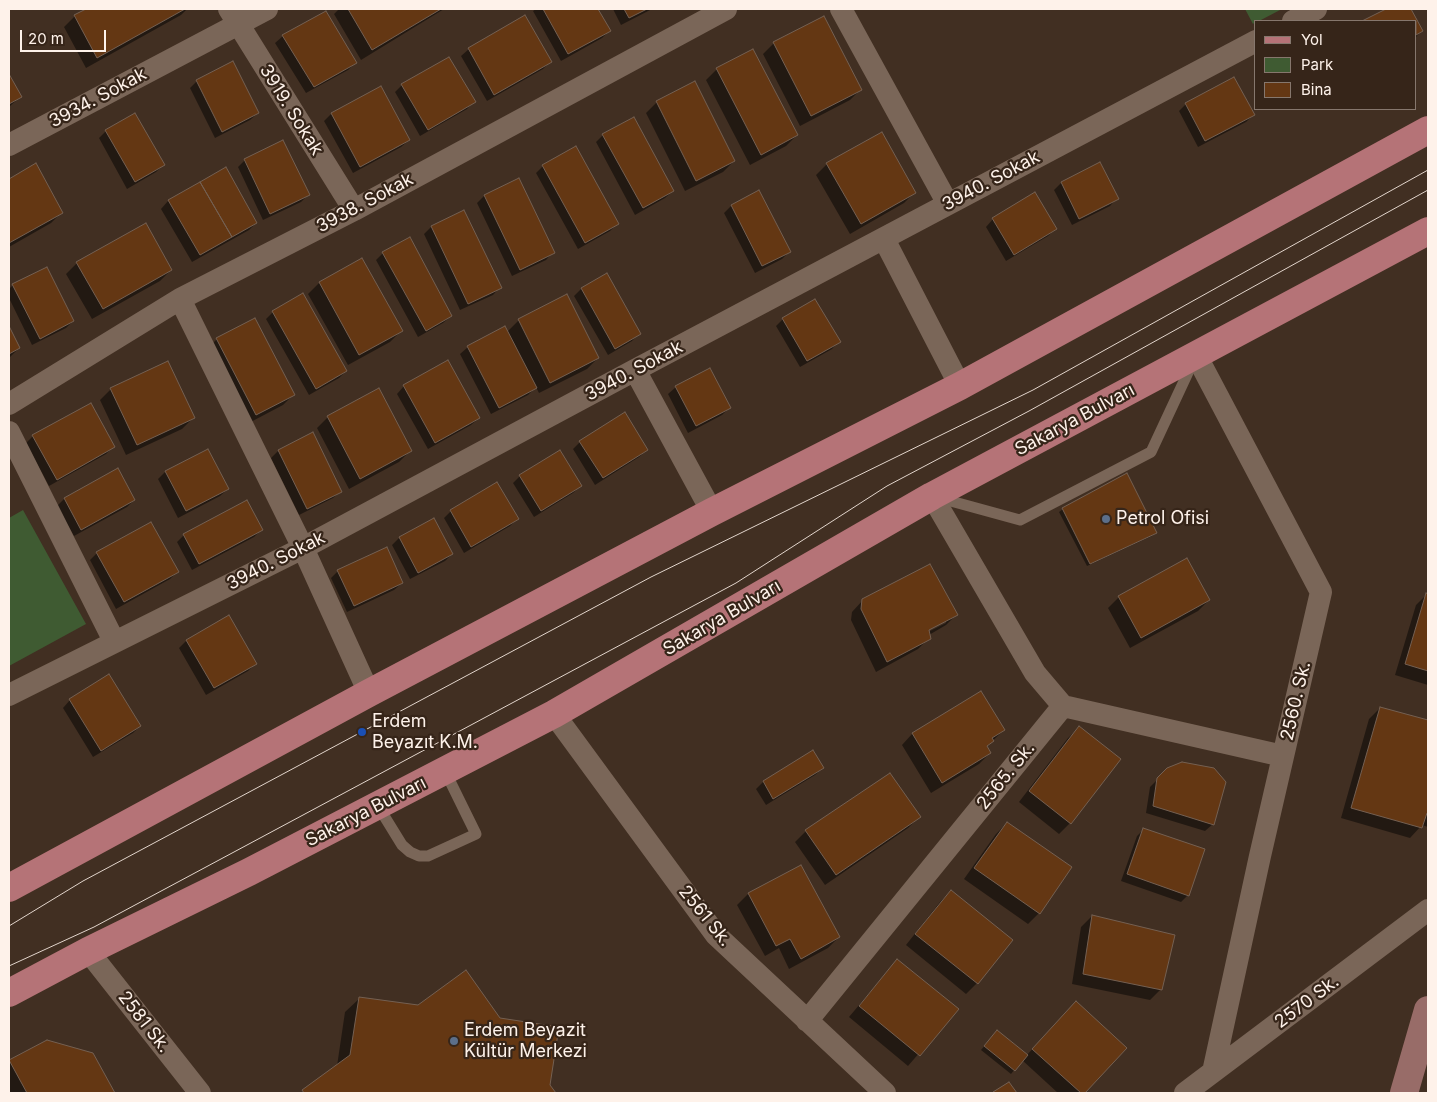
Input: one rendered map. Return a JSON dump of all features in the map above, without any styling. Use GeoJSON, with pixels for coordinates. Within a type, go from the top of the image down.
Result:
{"type":"FeatureCollection","features":[{"type":"Feature","properties":{"kind":"main road"},"geometry":{"type":"LineString","coordinates":[[9,888],[369,693],[712,512],[960,386],[1428,130]]}},
{"type":"Feature","properties":{"kind":"main road","name":"Sakarya Bulvarı"},"geometry":{"type":"LineString","coordinates":[[9,993],[88,951],[378,806],[554,714],[932,496],[1428,231]]}},
{"type":"Feature","properties":{"kind":"street","name":"3934. Sokak"},"geometry":{"type":"LineString","coordinates":[[9,145],[234,16],[268,9]]}},
{"type":"Feature","properties":{"kind":"street","name":"3938. Sokak"},"geometry":{"type":"LineString","coordinates":[[9,404],[180,299],[354,210],[723,9]]}},
{"type":"Feature","properties":{"kind":"street"},"geometry":{"type":"LineString","coordinates":[[842,9],[948,204]]}},
{"type":"Feature","properties":{"kind":"street"},"geometry":{"type":"LineString","coordinates":[[1295,20],[1316,9]]}},
{"type":"Feature","properties":{"kind":"street","name":"3919. Sokak"},"geometry":{"type":"LineString","coordinates":[[234,16],[354,210]]}},
{"type":"Feature","properties":{"kind":"street","name":"3940. Sokak"},"geometry":{"type":"LineString","coordinates":[[9,695],[303,548],[1254,42]]}},
{"type":"Feature","properties":{"kind":"street"},"geometry":{"type":"LineString","coordinates":[[884,239],[960,386]]}},
{"type":"Feature","properties":{"kind":"street"},"geometry":{"type":"LineString","coordinates":[[180,299],[303,548],[369,693]]}},
{"type":"Feature","properties":{"kind":"street","name":"2560. Sk."},"geometry":{"type":"LineString","coordinates":[[1196,355],[1321,592],[1213,1072]]}},
{"type":"Feature","properties":{"kind":"street"},"geometry":{"type":"LineString","coordinates":[[635,370],[712,512]]}},
{"type":"Feature","properties":{"kind":"street"},"geometry":{"type":"LineString","coordinates":[[9,432],[114,641]]}},
{"type":"Feature","properties":{"kind":"street"},"geometry":{"type":"LineString","coordinates":[[932,496],[1035,673],[1063,706],[1283,756]]}},
{"type":"Feature","properties":{"kind":"street","name":"2565. Sk."},"geometry":{"type":"LineString","coordinates":[[807,1020],[1063,706]]}},
{"type":"Feature","properties":{"kind":"street","name":"2561 Sk."},"geometry":{"type":"LineString","coordinates":[[554,714],[716,935],[884,1093]]}},
{"type":"Feature","properties":{"kind":"street","name":"2570 Sk."},"geometry":{"type":"LineString","coordinates":[[1185,1093],[1428,910]]}},
{"type":"Feature","properties":{"kind":"street","name":"2581 Sk."},"geometry":{"type":"LineString","coordinates":[[88,951],[200,1093]]}},
{"type":"Feature","properties":{"kind":"street"},"geometry":{"type":"LineString","coordinates":[[1404,1093],[1428,1010]]}},
{"type":"Feature","properties":{"kind":"lane"},"geometry":{"type":"LineString","coordinates":[[932,496],[1020,520],[1151,452],[1196,355]]}},
{"type":"Feature","properties":{"kind":"lane"},"geometry":{"type":"LineString","coordinates":[[378,806],[402,845],[418,856],[428,856],[476,834],[445,771]]}},
{"type":"Feature","properties":{"kind":"green space"},"geometry":{"type":"Polygon","coordinates":[[[1245,9],[1282,9],[1261,20],[1254,20],[1253,24],[1245,9]]]}},
{"type":"Feature","properties":{"kind":"green space"},"geometry":{"type":"Polygon","coordinates":[[[23,510],[86,624],[9,666],[9,518],[23,510]]]}},
{"type":"Feature","properties":{"kind":"building"},"geometry":{"type":"Polygon","coordinates":[[[86,9],[185,9],[97,58],[74,15],[86,9]]]}},
{"type":"Feature","properties":{"kind":"building"},"geometry":{"type":"Polygon","coordinates":[[[348,9],[441,9],[372,50],[348,9]]]}},
{"type":"Feature","properties":{"kind":"building"},"geometry":{"type":"Polygon","coordinates":[[[543,9],[598,9],[611,31],[568,54],[543,9]]]}},
{"type":"Feature","properties":{"kind":"building"},"geometry":{"type":"Polygon","coordinates":[[[624,9],[647,9],[629,18],[624,9]]]}},
{"type":"Feature","properties":{"kind":"building"},"geometry":{"type":"Polygon","coordinates":[[[1386,9],[1411,9],[1417,20],[1364,20],[1386,9]]]}},
{"type":"Feature","properties":{"kind":"building"},"geometry":{"type":"Polygon","coordinates":[[[326,11],[357,63],[314,87],[282,35],[326,11]]]}},
{"type":"Feature","properties":{"kind":"building"},"geometry":{"type":"Polygon","coordinates":[[[525,15],[552,62],[494,95],[468,48],[525,15]]]}},
{"type":"Feature","properties":{"kind":"building"},"geometry":{"type":"Polygon","coordinates":[[[824,16],[862,90],[811,116],[773,42],[824,16]]]}},
{"type":"Feature","properties":{"kind":"building"},"geometry":{"type":"Polygon","coordinates":[[[1417,20],[1423,31],[1417,34],[1417,20]]]}},
{"type":"Feature","properties":{"kind":"building"},"geometry":{"type":"Polygon","coordinates":[[[753,49],[798,135],[761,155],[716,68],[753,49]]]}},
{"type":"Feature","properties":{"kind":"building"},"geometry":{"type":"Polygon","coordinates":[[[449,57],[476,102],[428,130],[401,84],[449,57]]]}},
{"type":"Feature","properties":{"kind":"building"},"geometry":{"type":"Polygon","coordinates":[[[233,61],[259,113],[222,132],[196,80],[233,61]]]}},
{"type":"Feature","properties":{"kind":"building"},"geometry":{"type":"Polygon","coordinates":[[[9,74],[22,97],[9,104],[9,74]]]}},
{"type":"Feature","properties":{"kind":"building"},"geometry":{"type":"Polygon","coordinates":[[[1234,77],[1255,115],[1205,141],[1185,103],[1234,77]]]}},
{"type":"Feature","properties":{"kind":"building"},"geometry":{"type":"Polygon","coordinates":[[[695,81],[735,161],[696,181],[656,101],[695,81]]]}},
{"type":"Feature","properties":{"kind":"building"},"geometry":{"type":"Polygon","coordinates":[[[381,86],[410,140],[360,167],[331,113],[381,86]]]}},
{"type":"Feature","properties":{"kind":"building"},"geometry":{"type":"Polygon","coordinates":[[[135,113],[165,165],[135,182],[105,130],[135,113]]]}},
{"type":"Feature","properties":{"kind":"building"},"geometry":{"type":"Polygon","coordinates":[[[634,117],[674,191],[643,208],[602,134],[634,117]]]}},
{"type":"Feature","properties":{"kind":"building"},"geometry":{"type":"Polygon","coordinates":[[[882,132],[916,193],[861,224],[826,163],[882,132]]]}},
{"type":"Feature","properties":{"kind":"building"},"geometry":{"type":"Polygon","coordinates":[[[283,140],[310,195],[270,214],[244,159],[283,140]]]}},
{"type":"Feature","properties":{"kind":"building"},"geometry":{"type":"Polygon","coordinates":[[[576,146],[619,224],[585,243],[542,165],[576,146]]]}},
{"type":"Feature","properties":{"kind":"building"},"geometry":{"type":"Polygon","coordinates":[[[1100,162],[1119,199],[1079,219],[1061,182],[1100,162]]]}},
{"type":"Feature","properties":{"kind":"building"},"geometry":{"type":"Polygon","coordinates":[[[36,163],[63,213],[9,243],[9,179],[36,163]]]}},
{"type":"Feature","properties":{"kind":"building"},"geometry":{"type":"Polygon","coordinates":[[[226,167],[257,223],[232,237],[200,182],[226,167]]]}},
{"type":"Feature","properties":{"kind":"building"},"geometry":{"type":"Polygon","coordinates":[[[519,178],[555,253],[520,270],[484,195],[519,178]]]}},
{"type":"Feature","properties":{"kind":"building"},"geometry":{"type":"Polygon","coordinates":[[[200,182],[232,237],[200,255],[168,200],[200,182]]]}},
{"type":"Feature","properties":{"kind":"building"},"geometry":{"type":"Polygon","coordinates":[[[759,190],[791,252],[762,266],[731,205],[759,190]]]}},
{"type":"Feature","properties":{"kind":"building"},"geometry":{"type":"Polygon","coordinates":[[[1035,192],[1057,229],[1014,255],[992,218],[1035,192]]]}},
{"type":"Feature","properties":{"kind":"building"},"geometry":{"type":"Polygon","coordinates":[[[464,210],[502,288],[468,304],[431,226],[464,210]]]}},
{"type":"Feature","properties":{"kind":"building"},"geometry":{"type":"Polygon","coordinates":[[[146,223],[172,270],[103,309],[76,262],[146,223]]]}},
{"type":"Feature","properties":{"kind":"building"},"geometry":{"type":"Polygon","coordinates":[[[410,237],[452,316],[426,331],[382,252],[410,237]]]}},
{"type":"Feature","properties":{"kind":"building"},"geometry":{"type":"Polygon","coordinates":[[[362,258],[403,331],[359,355],[319,282],[362,258]]]}},
{"type":"Feature","properties":{"kind":"building"},"geometry":{"type":"Polygon","coordinates":[[[47,267],[74,321],[40,339],[12,284],[47,267]]]}},
{"type":"Feature","properties":{"kind":"building"},"geometry":{"type":"Polygon","coordinates":[[[607,273],[641,334],[615,349],[581,288],[607,273]]]}},
{"type":"Feature","properties":{"kind":"building"},"geometry":{"type":"Polygon","coordinates":[[[303,293],[347,371],[316,389],[272,311],[303,293]]]}},
{"type":"Feature","properties":{"kind":"building"},"geometry":{"type":"Polygon","coordinates":[[[567,294],[599,358],[550,383],[518,319],[567,294]]]}},
{"type":"Feature","properties":{"kind":"building"},"geometry":{"type":"Polygon","coordinates":[[[815,299],[841,342],[807,361],[782,318],[815,299]]]}},
{"type":"Feature","properties":{"kind":"building"},"geometry":{"type":"Polygon","coordinates":[[[255,318],[295,395],[256,415],[216,338],[255,318]]]}},
{"type":"Feature","properties":{"kind":"building"},"geometry":{"type":"Polygon","coordinates":[[[9,326],[20,348],[9,354],[9,326]]]}},
{"type":"Feature","properties":{"kind":"building"},"geometry":{"type":"Polygon","coordinates":[[[505,326],[537,388],[499,408],[467,346],[505,326]]]}},
{"type":"Feature","properties":{"kind":"building"},"geometry":{"type":"Polygon","coordinates":[[[448,360],[480,418],[435,443],[403,385],[448,360]]]}},
{"type":"Feature","properties":{"kind":"building"},"geometry":{"type":"Polygon","coordinates":[[[168,361],[195,418],[137,445],[110,388],[168,361]]]}},
{"type":"Feature","properties":{"kind":"building"},"geometry":{"type":"Polygon","coordinates":[[[710,368],[731,408],[696,426],[675,386],[710,368]]]}},
{"type":"Feature","properties":{"kind":"building"},"geometry":{"type":"Polygon","coordinates":[[[379,388],[412,451],[360,479],[327,416],[379,388]]]}},
{"type":"Feature","properties":{"kind":"building"},"geometry":{"type":"Polygon","coordinates":[[[91,403],[115,447],[57,480],[32,435],[91,403]]]}},
{"type":"Feature","properties":{"kind":"building"},"geometry":{"type":"Polygon","coordinates":[[[625,412],[648,450],[603,478],[579,441],[625,412]]]}},
{"type":"Feature","properties":{"kind":"building"},"geometry":{"type":"Polygon","coordinates":[[[313,432],[342,492],[307,509],[278,450],[313,432]]]}},
{"type":"Feature","properties":{"kind":"building"},"geometry":{"type":"Polygon","coordinates":[[[208,449],[229,489],[186,511],[165,471],[208,449]]]}},
{"type":"Feature","properties":{"kind":"building"},"geometry":{"type":"Polygon","coordinates":[[[560,450],[582,486],[541,511],[519,475],[560,450]]]}},
{"type":"Feature","properties":{"kind":"building"},"geometry":{"type":"Polygon","coordinates":[[[118,468],[135,500],[81,530],[64,498],[118,468]]]}},
{"type":"Feature","properties":{"kind":"building"},"geometry":{"type":"Polygon","coordinates":[[[1127,473],[1157,533],[1090,564],[1062,508],[1127,473]]]}},
{"type":"Feature","properties":{"kind":"building"},"geometry":{"type":"Polygon","coordinates":[[[497,482],[519,519],[471,547],[450,510],[497,482]]]}},
{"type":"Feature","properties":{"kind":"building"},"geometry":{"type":"Polygon","coordinates":[[[247,500],[263,530],[199,564],[183,534],[247,500]]]}},
{"type":"Feature","properties":{"kind":"building"},"geometry":{"type":"Polygon","coordinates":[[[434,518],[453,554],[418,573],[399,537],[434,518]]]}},
{"type":"Feature","properties":{"kind":"building"},"geometry":{"type":"Polygon","coordinates":[[[151,522],[179,572],[124,602],[96,552],[151,522]]]}},
{"type":"Feature","properties":{"kind":"building"},"geometry":{"type":"Polygon","coordinates":[[[387,547],[403,583],[354,606],[337,570],[387,547]]]}},
{"type":"Feature","properties":{"kind":"building"},"geometry":{"type":"Polygon","coordinates":[[[1187,558],[1210,600],[1141,638],[1118,596],[1187,558]]]}},
{"type":"Feature","properties":{"kind":"building"},"geometry":{"type":"Polygon","coordinates":[[[930,564],[958,615],[929,630],[931,639],[887,662],[861,609],[862,599],[930,564]]]}},
{"type":"Feature","properties":{"kind":"building"},"geometry":{"type":"Polygon","coordinates":[[[1426,593],[1428,594],[1428,671],[1405,664],[1426,593]]]}},
{"type":"Feature","properties":{"kind":"building"},"geometry":{"type":"Polygon","coordinates":[[[229,615],[257,664],[214,688],[186,640],[229,615]]]}},
{"type":"Feature","properties":{"kind":"building"},"geometry":{"type":"Polygon","coordinates":[[[109,674],[141,726],[101,751],[69,699],[109,674]]]}},
{"type":"Feature","properties":{"kind":"building"},"geometry":{"type":"Polygon","coordinates":[[[981,691],[1005,730],[992,738],[994,741],[987,746],[991,753],[942,783],[912,733],[981,691]]]}},
{"type":"Feature","properties":{"kind":"building"},"geometry":{"type":"Polygon","coordinates":[[[1380,707],[1428,720],[1428,813],[1422,828],[1351,808],[1380,707]]]}},
{"type":"Feature","properties":{"kind":"building"},"geometry":{"type":"Polygon","coordinates":[[[1079,726],[1121,759],[1071,824],[1029,791],[1079,726]]]}},
{"type":"Feature","properties":{"kind":"building"},"geometry":{"type":"Polygon","coordinates":[[[813,750],[824,768],[773,799],[763,781],[813,750]]]}},
{"type":"Feature","properties":{"kind":"building"},"geometry":{"type":"Polygon","coordinates":[[[1182,762],[1214,768],[1226,782],[1214,825],[1153,806],[1157,778],[1167,768],[1182,762]]]}},
{"type":"Feature","properties":{"kind":"building"},"geometry":{"type":"Polygon","coordinates":[[[890,773],[921,817],[836,875],[805,830],[890,773]]]}},
{"type":"Feature","properties":{"kind":"building"},"geometry":{"type":"Polygon","coordinates":[[[1007,822],[1072,867],[1040,914],[974,868],[1007,822]]]}},
{"type":"Feature","properties":{"kind":"building"},"geometry":{"type":"Polygon","coordinates":[[[1143,828],[1205,849],[1189,896],[1127,874],[1143,828]]]}},
{"type":"Feature","properties":{"kind":"building"},"geometry":{"type":"Polygon","coordinates":[[[801,865],[840,937],[801,959],[790,939],[776,946],[748,893],[801,865]]]}},
{"type":"Feature","properties":{"kind":"building"},"geometry":{"type":"Polygon","coordinates":[[[951,890],[1013,940],[978,984],[915,934],[951,890]]]}},
{"type":"Feature","properties":{"kind":"building"},"geometry":{"type":"Polygon","coordinates":[[[1092,915],[1175,935],[1162,990],[1083,974],[1092,915]]]}},
{"type":"Feature","properties":{"kind":"building"},"geometry":{"type":"Polygon","coordinates":[[[897,959],[959,1009],[920,1056],[859,1006],[897,959]]]}},
{"type":"Feature","properties":{"kind":"building","name":"Erdem Beyazit Kültür Merkezi"},"geometry":{"type":"Polygon","coordinates":[[[466,970],[500,1018],[559,1027],[550,1085],[556,1093],[304,1093],[302,1090],[350,1055],[359,997],[418,1005],[466,970]]]}},
{"type":"Feature","properties":{"kind":"building"},"geometry":{"type":"Polygon","coordinates":[[[1076,1001],[1127,1048],[1085,1093],[1081,1093],[1032,1049],[1076,1001]]]}},
{"type":"Feature","properties":{"kind":"building"},"geometry":{"type":"Polygon","coordinates":[[[997,1030],[1028,1055],[1015,1071],[984,1046],[997,1030]]]}},
{"type":"Feature","properties":{"kind":"building"},"geometry":{"type":"Polygon","coordinates":[[[47,1040],[93,1053],[115,1093],[27,1093],[9,1060],[47,1040]]]}},
{"type":"Feature","properties":{"kind":"building"},"geometry":{"type":"Polygon","coordinates":[[[1009,1082],[1017,1093],[993,1093],[993,1092],[1009,1082]]]}},
{"type":"Feature","properties":{"kind":"tram line"},"geometry":{"type":"LineString","coordinates":[[9,926],[83,881],[651,577],[1033,390],[1428,170]]}},
{"type":"Feature","properties":{"kind":"tram line"},"geometry":{"type":"LineString","coordinates":[[9,966],[94,927],[736,583],[887,486],[1029,411],[1428,190]]}},
{"type":"Feature","properties":{"kind":"place","name":"Petrol Ofisi"},"geometry":{"type":"Point","coordinates":[1106,519]}},
{"type":"Feature","properties":{"kind":"place","name":"Erdem Beyazıt K.M."},"geometry":{"type":"Point","coordinates":[362,732]}},
{"type":"Feature","properties":{"kind":"place","name":"Erdem Beyazit Kültür Merkezi"},"geometry":{"type":"Point","coordinates":[454,1041]}}]}
